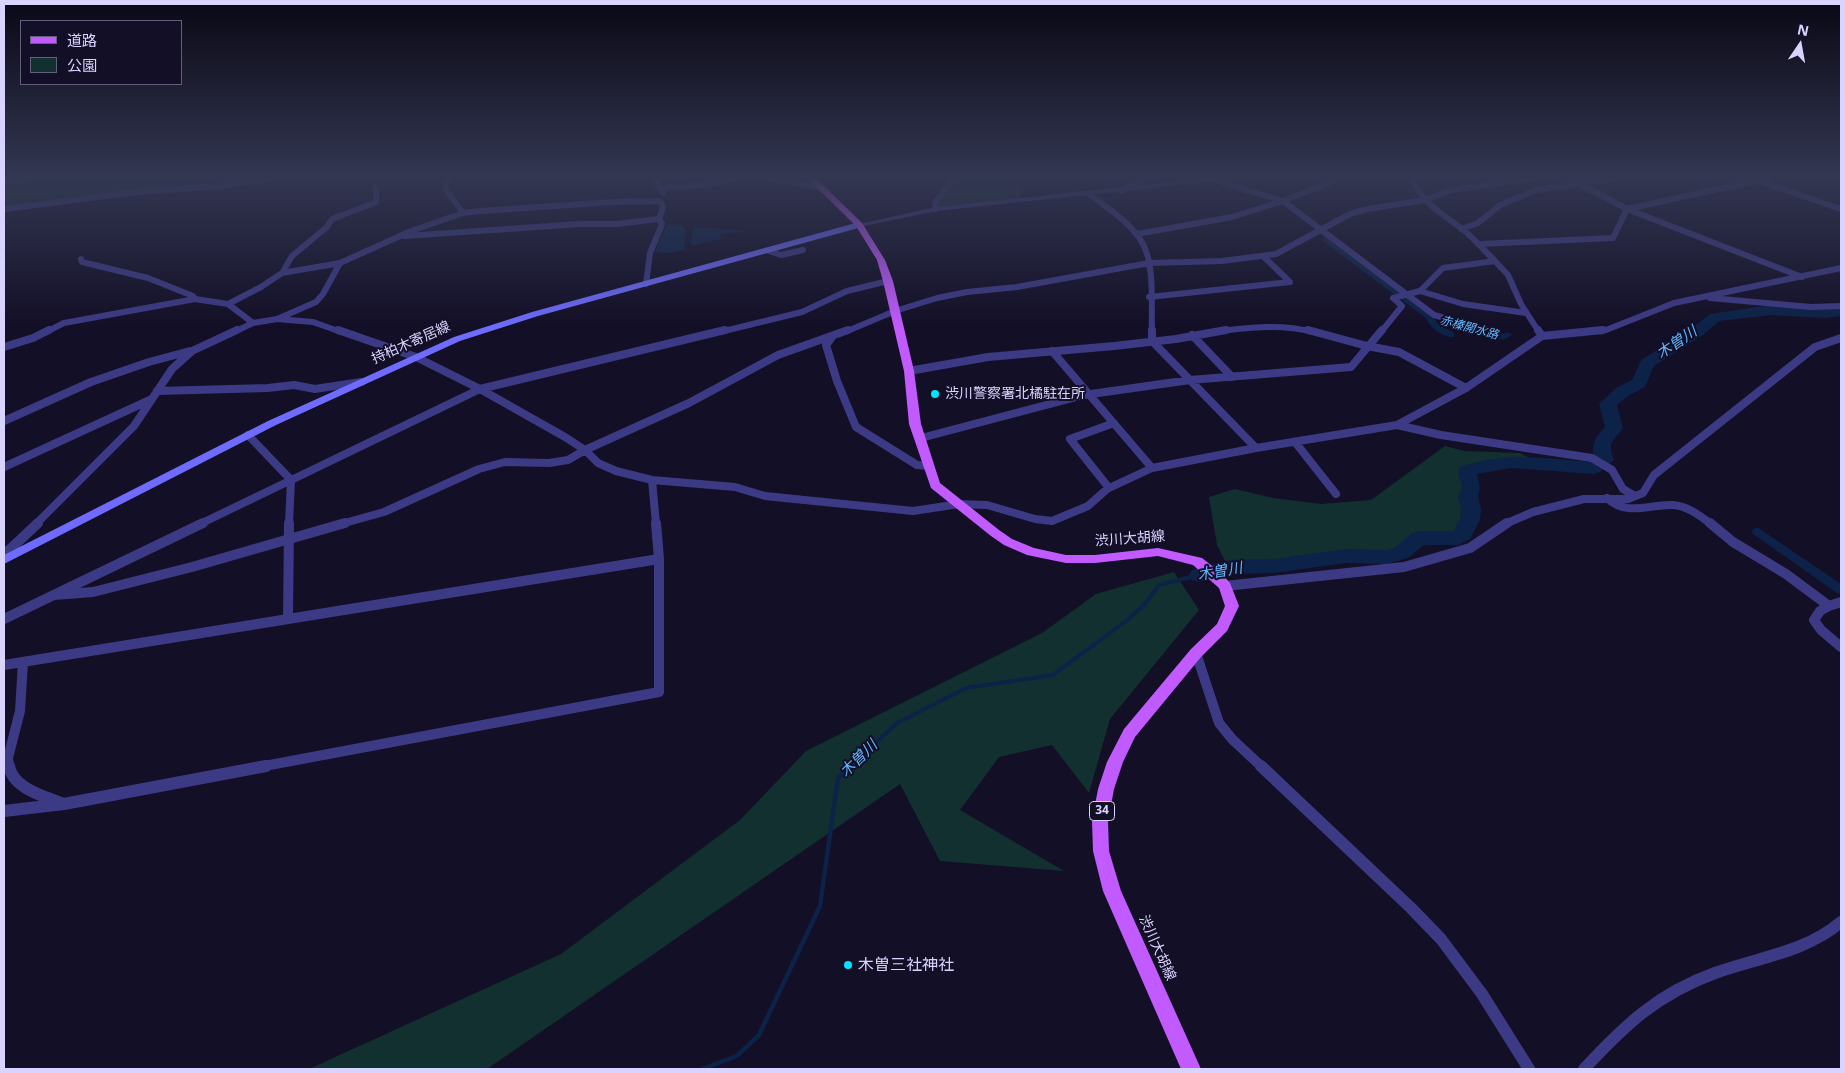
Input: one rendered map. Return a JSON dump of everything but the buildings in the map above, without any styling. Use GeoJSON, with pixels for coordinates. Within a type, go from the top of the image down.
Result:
{"type":"FeatureCollection","features":[{"type":"Feature","properties":{"kind":"main road","name":"持柏木寄居線"},"geometry":{"type":"LineString","coordinates":[[4,560],[248,435],[416,357],[487,328],[848,228]]}},
{"type":"Feature","properties":{"kind":"main road","name":"渋川大胡線"},"geometry":{"type":"LineString","coordinates":[[861,228],[881,260],[888,281],[909,372],[915,424],[935,485],[995,534],[1031,552],[1066,559],[1095,559],[1158,552],[1197,560],[1222,583],[1232,606],[1222,627],[1196,653],[1129,733],[1115,762],[1106,789],[1100,821],[1101,851],[1112,891],[1191,1069]]}},
{"type":"Feature","properties":{"kind":"street"},"geometry":{"type":"LineString","coordinates":[[282,273],[292,256],[326,228]]}},
{"type":"Feature","properties":{"kind":"street"},"geometry":{"type":"LineString","coordinates":[[228,304],[261,287],[282,273],[340,263],[422,228]]}},
{"type":"Feature","properties":{"kind":"street"},"geometry":{"type":"LineString","coordinates":[[397,237],[523,228]]}},
{"type":"Feature","properties":{"kind":"street"},"geometry":{"type":"LineString","coordinates":[[646,284],[650,253],[660,228]]}},
{"type":"Feature","properties":{"kind":"street"},"geometry":{"type":"LineString","coordinates":[[1130,228],[1137,234],[1143,244],[1149,263],[1152,341],[1256,448]]}},
{"type":"Feature","properties":{"kind":"street"},"geometry":{"type":"LineString","coordinates":[[1137,234],[1170,228]]}},
{"type":"Feature","properties":{"kind":"street"},"geometry":{"type":"LineString","coordinates":[[54,596],[93,592],[288,540],[384,512],[480,469],[505,462],[548,463],[568,460],[585,450],[689,403],[778,355],[810,343],[832,338],[894,311],[937,298],[967,292],[1017,287],[1149,263],[1222,262],[1264,257],[1282,252],[1321,228]]}},
{"type":"Feature","properties":{"kind":"street"},"geometry":{"type":"LineString","coordinates":[[1321,228],[1434,315],[1477,327]]}},
{"type":"Feature","properties":{"kind":"street"},"geometry":{"type":"LineString","coordinates":[[1461,228],[1508,275],[1526,313],[1542,336]]}},
{"type":"Feature","properties":{"kind":"street"},"geometry":{"type":"LineString","coordinates":[[1479,244],[1613,238],[1618,228]]}},
{"type":"Feature","properties":{"kind":"street"},"geometry":{"type":"LineString","coordinates":[[1678,228],[1802,277]]}},
{"type":"Feature","properties":{"kind":"street"},"geometry":{"type":"LineString","coordinates":[[769,251],[775,255],[803,250]]}},
{"type":"Feature","properties":{"kind":"street"},"geometry":{"type":"LineString","coordinates":[[1149,296],[1290,282],[1264,257]]}},
{"type":"Feature","properties":{"kind":"street"},"geometry":{"type":"LineString","coordinates":[[81,259],[82,262],[148,278],[193,296],[195,299]]}},
{"type":"Feature","properties":{"kind":"street"},"geometry":{"type":"LineString","coordinates":[[921,438],[1089,394],[1190,380],[1351,367],[1402,306],[1394,297],[1420,291],[1443,268],[1495,261]]}},
{"type":"Feature","properties":{"kind":"street"},"geometry":{"type":"LineString","coordinates":[[4,421],[91,382],[148,362],[192,351],[253,323],[276,319],[316,302],[323,294],[340,263]]}},
{"type":"Feature","properties":{"kind":"street"},"geometry":{"type":"LineString","coordinates":[[276,319],[313,322],[416,357],[480,389],[585,450],[598,463],[636,477],[735,487],[765,496],[913,511],[959,504],[987,505],[1035,519],[1052,521],[1088,506],[1109,488],[1152,468],[1256,448],[1397,425],[1466,388],[1542,336],[1606,330],[1674,303],[1841,268]]}},
{"type":"Feature","properties":{"kind":"street"},"geometry":{"type":"LineString","coordinates":[[4,619],[480,389],[802,312],[847,291],[888,281]]}},
{"type":"Feature","properties":{"kind":"street"},"geometry":{"type":"LineString","coordinates":[[1420,291],[1463,304],[1526,313]]}},
{"type":"Feature","properties":{"kind":"street"},"geometry":{"type":"LineString","coordinates":[[1698,297],[1811,306],[1841,306]]}},
{"type":"Feature","properties":{"kind":"street"},"geometry":{"type":"LineString","coordinates":[[4,348],[33,338],[64,323],[195,299],[228,304],[253,323]]}},
{"type":"Feature","properties":{"kind":"street"},"geometry":{"type":"LineString","coordinates":[[909,372],[988,357],[1052,352],[1152,341],[1208,332],[1272,326],[1296,327],[1368,346],[1400,352],[1466,388]]}},
{"type":"Feature","properties":{"kind":"street"},"geometry":{"type":"LineString","coordinates":[[1192,335],[1232,376]]}},
{"type":"Feature","properties":{"kind":"street"},"geometry":{"type":"LineString","coordinates":[[832,338],[826,345],[856,427],[917,465],[929,466]]}},
{"type":"Feature","properties":{"kind":"street"},"geometry":{"type":"LineString","coordinates":[[1222,583],[1404,567],[1470,548],[1510,521],[1533,512],[1584,499],[1628,499],[1643,493],[1654,474],[1815,347],[1841,338]]}},
{"type":"Feature","properties":{"kind":"street"},"geometry":{"type":"LineString","coordinates":[[4,555],[64,498],[134,426],[172,369],[192,351]]}},
{"type":"Feature","properties":{"kind":"street"},"geometry":{"type":"LineString","coordinates":[[1052,352],[1152,468]]}},
{"type":"Feature","properties":{"kind":"street"},"geometry":{"type":"LineString","coordinates":[[4,467],[154,395],[294,385],[315,389],[361,382]]}},
{"type":"Feature","properties":{"kind":"street"},"geometry":{"type":"LineString","coordinates":[[1109,488],[1070,439],[1114,424]]}},
{"type":"Feature","properties":{"kind":"street"},"geometry":{"type":"LineString","coordinates":[[1397,425],[1441,435],[1592,458],[1614,472],[1623,489],[1635,496]]}},
{"type":"Feature","properties":{"kind":"street"},"geometry":{"type":"LineString","coordinates":[[248,435],[291,480],[288,540],[288,619]]}},
{"type":"Feature","properties":{"kind":"street"},"geometry":{"type":"LineString","coordinates":[[1295,442],[1336,494]]}},
{"type":"Feature","properties":{"kind":"street"},"geometry":{"type":"LineString","coordinates":[[4,811],[64,804],[659,692],[659,559],[652,480]]}},
{"type":"Feature","properties":{"kind":"street"},"geometry":{"type":"LineString","coordinates":[[1607,498],[1611,504],[1625,508],[1637,509],[1667,504],[1692,511],[1734,542],[1786,574],[1830,606]]}},
{"type":"Feature","properties":{"kind":"street"},"geometry":{"type":"LineString","coordinates":[[4,665],[288,619],[343,612],[659,559]]}},
{"type":"Feature","properties":{"kind":"street"},"geometry":{"type":"LineString","coordinates":[[1841,602],[1820,612],[1814,620],[1820,630],[1841,647]]}},
{"type":"Feature","properties":{"kind":"street"},"geometry":{"type":"LineString","coordinates":[[1196,653],[1219,723],[1232,739],[1411,908],[1441,939],[1482,994],[1529,1069]]}},
{"type":"Feature","properties":{"kind":"street"},"geometry":{"type":"LineString","coordinates":[[23,662],[20,711],[8,758],[10,771],[22,787],[64,804]]}},
{"type":"Feature","properties":{"kind":"street"},"geometry":{"type":"LineString","coordinates":[[1584,1069],[1643,1010],[1679,989],[1715,973],[1806,945],[1834,929],[1841,922]]}},
{"type":"Feature","properties":{"kind":"green space"},"geometry":{"type":"Polygon","coordinates":[[[1445,446],[1465,451],[1520,453],[1534,460],[1497,461],[1465,470],[1467,509],[1461,533],[1451,537],[1416,536],[1393,554],[1346,553],[1272,563],[1227,565],[1217,545],[1209,497],[1235,489],[1273,498],[1321,504],[1371,500],[1445,446]]]}},
{"type":"Feature","properties":{"kind":"green space"},"geometry":{"type":"Polygon","coordinates":[[[1174,572],[1199,610],[1110,719],[1089,793],[1052,745],[999,757],[960,810],[1064,871],[940,861],[900,784],[487,1069],[309,1069],[561,954],[740,820],[806,751],[1042,633],[1096,594],[1174,572]]]}},
{"type":"Feature","properties":{"kind":"water"},"geometry":{"type":"Polygon","coordinates":[[[665,228],[684,228],[686,230],[684,250],[667,253],[655,252],[665,228]]]}},
{"type":"Feature","properties":{"kind":"water"},"geometry":{"type":"Polygon","coordinates":[[[693,228],[749,231],[720,234],[721,239],[691,246],[693,228]]]}},
{"type":"Feature","properties":{"kind":"waterway"},"geometry":{"type":"LineString","coordinates":[[1326,239],[1430,317],[1433,324],[1451,335]]}},
{"type":"Feature","properties":{"kind":"waterway","name":"木曽川"},"geometry":{"type":"LineString","coordinates":[[1199,575],[1229,567],[1274,566],[1346,556],[1387,557],[1401,553],[1419,538],[1458,538],[1463,534],[1470,520],[1471,509],[1468,496],[1471,488],[1467,471],[1486,465],[1512,462],[1593,468],[1605,460],[1601,445],[1614,428],[1608,404],[1622,392],[1639,383],[1647,363],[1697,332],[1715,317],[1771,310],[1825,313],[1841,311]]}},
{"type":"Feature","properties":{"kind":"waterway","name":"赤榛開水路"},"geometry":{"type":"LineString","coordinates":[[1463,326],[1503,337],[1508,335]]}},
{"type":"Feature","properties":{"kind":"waterway"},"geometry":{"type":"LineString","coordinates":[[1757,531],[1841,590]]}},
{"type":"Feature","properties":{"kind":"waterway","name":"木曽川"},"geometry":{"type":"LineString","coordinates":[[850,767],[897,723],[966,688],[1053,675],[1126,621],[1144,605],[1159,585],[1199,575]]}},
{"type":"Feature","properties":{"kind":"waterway","name":"木曽川"},"geometry":{"type":"LineString","coordinates":[[702,1069],[737,1056],[759,1035],[820,906],[838,778],[851,766]]}},
{"type":"Feature","properties":{"kind":"place","name":"渋川警察署北橘駐在所"},"geometry":{"type":"Point","coordinates":[935,394]}},
{"type":"Feature","properties":{"kind":"place","name":"木曽三社神社"},"geometry":{"type":"Point","coordinates":[848,965]}}]}
